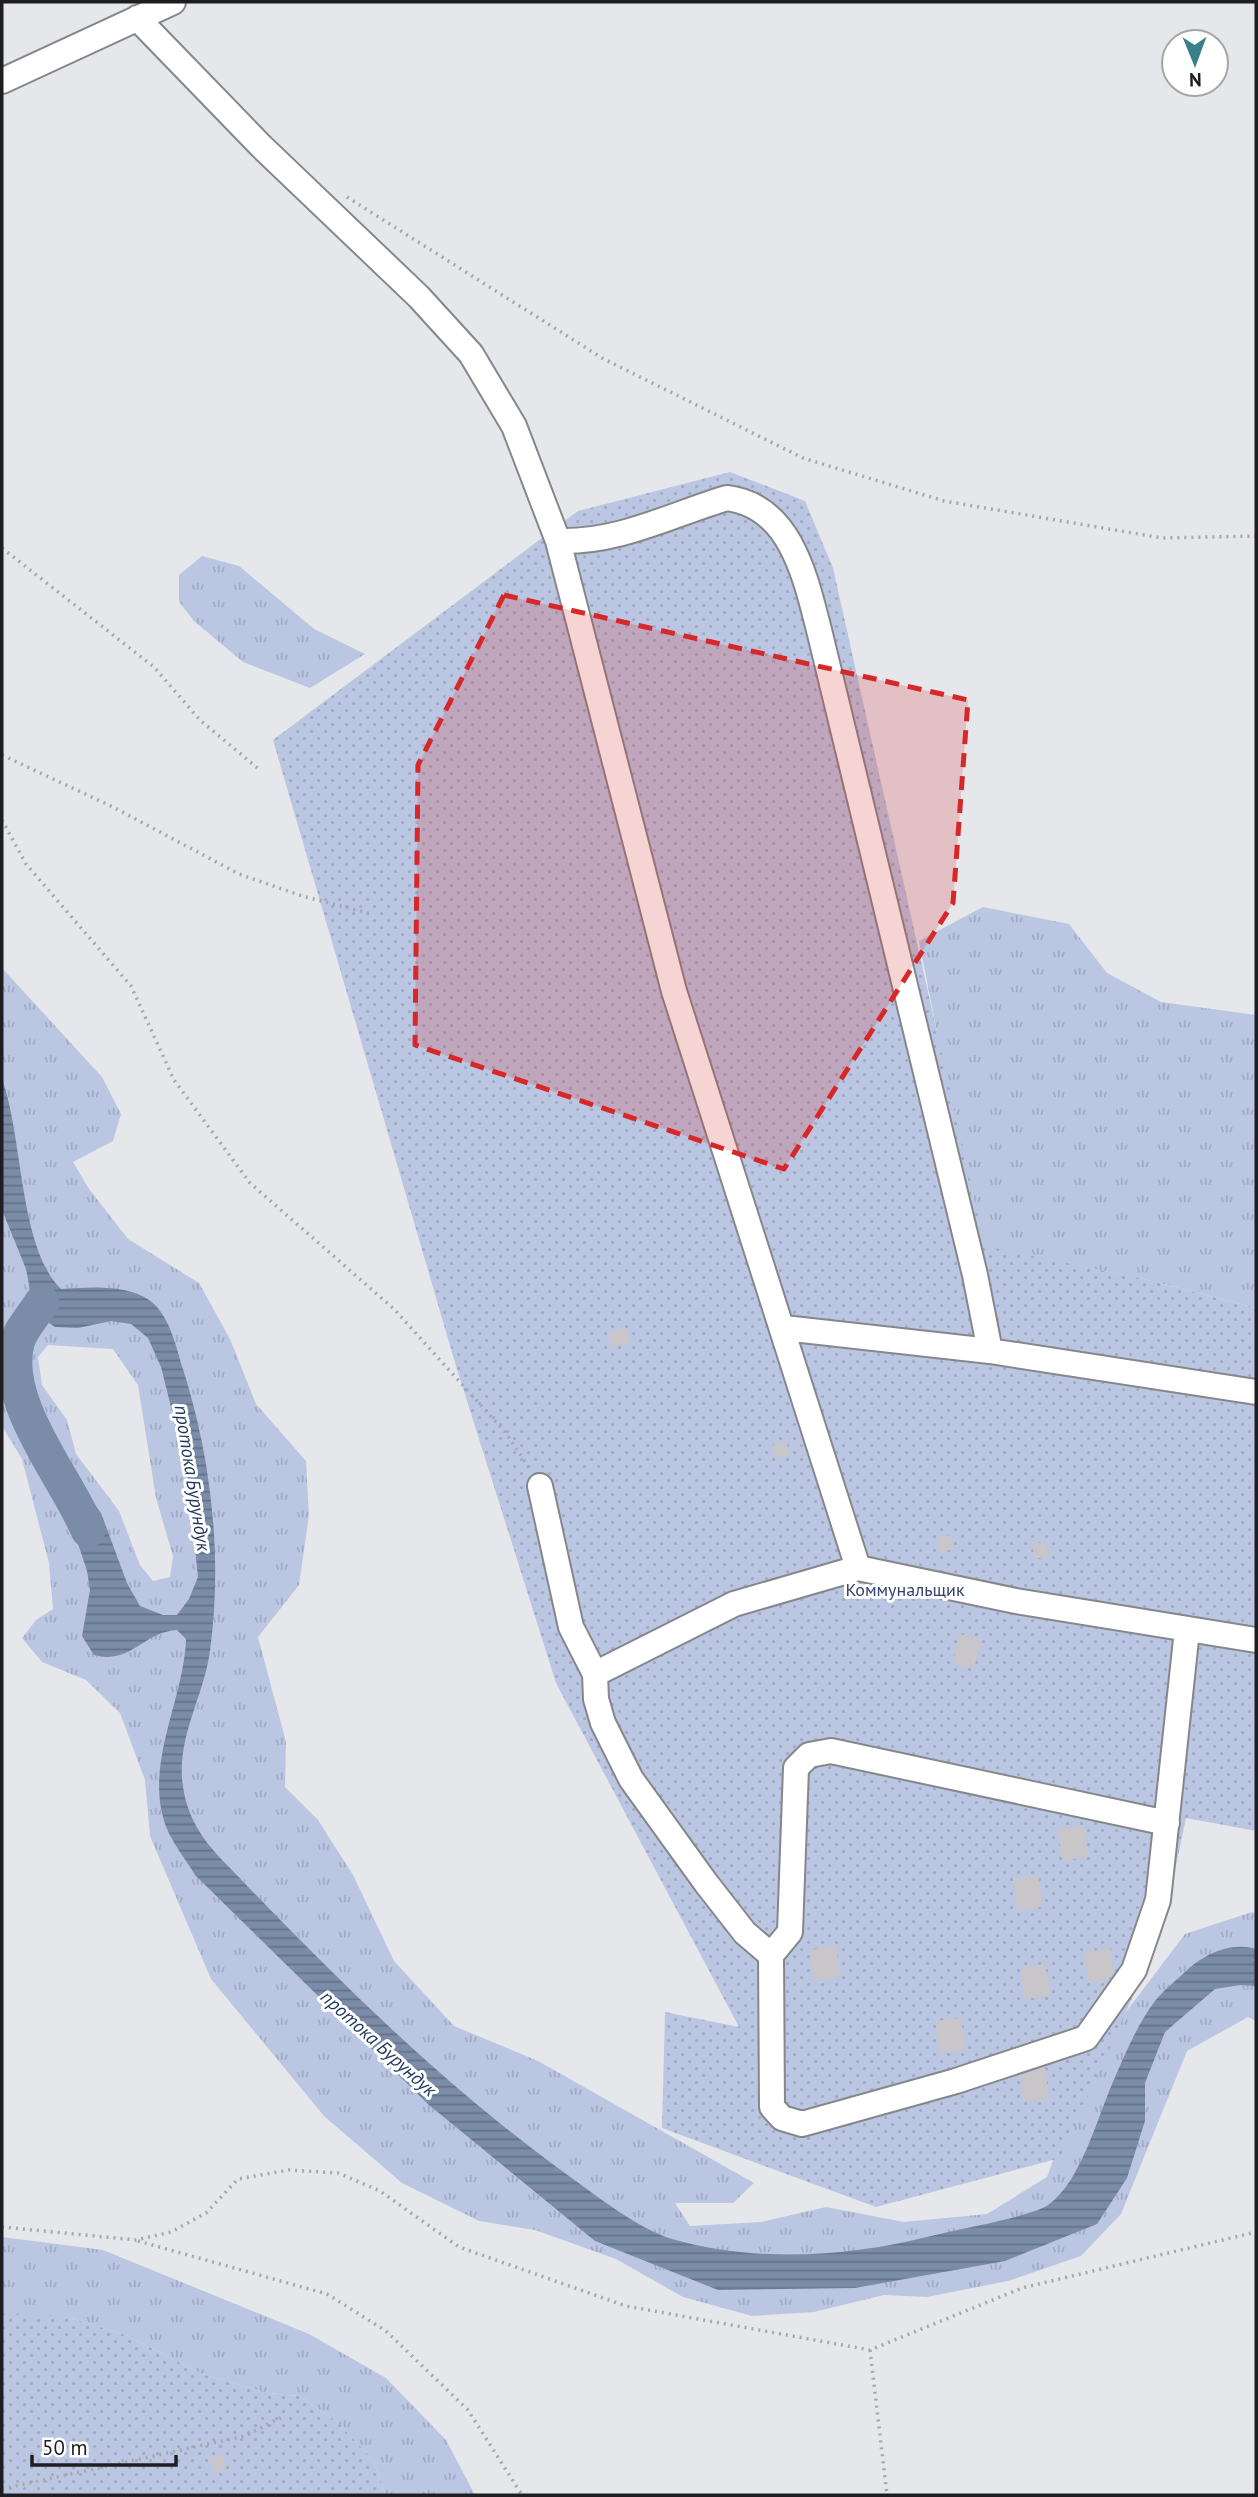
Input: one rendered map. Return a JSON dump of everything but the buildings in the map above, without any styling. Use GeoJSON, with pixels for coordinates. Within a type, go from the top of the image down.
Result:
{"type":"FeatureCollection","features":[{"type":"Feature","properties":{"kind":"street"},"geometry":{"type":"LineString","coordinates":[[2,81],[173,2]]}},
{"type":"Feature","properties":{"kind":"street"},"geometry":{"type":"LineString","coordinates":[[137,18],[261,146],[419,297],[471,355],[514,426],[558,541],[674,991],[784,1328],[858,1568]]}},
{"type":"Feature","properties":{"kind":"street"},"geometry":{"type":"LineString","coordinates":[[558,541],[614,538],[727,498],[753,505],[779,524],[805,579],[820,634],[972,1262],[990,1351]]}},
{"type":"Feature","properties":{"kind":"street"},"geometry":{"type":"LineString","coordinates":[[784,1328],[990,1351],[1256,1392]]}},
{"type":"Feature","properties":{"kind":"street"},"geometry":{"type":"LineString","coordinates":[[540,1486],[571,1627],[595,1674],[598,1711],[631,1779],[745,1933],[771,1955]]}},
{"type":"Feature","properties":{"kind":"street"},"geometry":{"type":"LineString","coordinates":[[595,1674],[734,1604],[858,1568],[1016,1601],[1256,1640]]}},
{"type":"Feature","properties":{"kind":"street"},"geometry":{"type":"LineString","coordinates":[[1167,1823],[831,1751],[809,1755],[796,1768],[790,1932],[771,1955],[772,2107],[791,2122],[802,2124],[1022,2060],[1086,2038],[1134,1970],[1158,1900],[1167,1823],[1187,1630]]}},
{"type":"Feature","properties":{"kind":"path"},"geometry":{"type":"LineString","coordinates":[[342,194],[602,358],[803,458],[944,501],[1162,538],[1256,536]]}},
{"type":"Feature","properties":{"kind":"path"},"geometry":{"type":"LineString","coordinates":[[2,548],[154,667],[200,720],[261,771]]}},
{"type":"Feature","properties":{"kind":"path"},"geometry":{"type":"LineString","coordinates":[[2,755],[113,807],[239,874],[302,896],[372,915]]}},
{"type":"Feature","properties":{"kind":"path"},"geometry":{"type":"LineString","coordinates":[[2,820],[26,864],[131,986],[174,1080],[250,1182],[394,1309],[505,1432],[540,1486]]}},
{"type":"Feature","properties":{"kind":"path"},"geometry":{"type":"LineString","coordinates":[[136,2240],[172,2232],[206,2213],[238,2179],[289,2170],[338,2173],[380,2191],[459,2247],[626,2306],[870,2350],[1022,2288],[1256,2232]]}},
{"type":"Feature","properties":{"kind":"path"},"geometry":{"type":"LineString","coordinates":[[2,2227],[136,2240],[327,2294],[386,2331],[468,2410],[522,2495]]}},
{"type":"Feature","properties":{"kind":"path"},"geometry":{"type":"LineString","coordinates":[[870,2350],[887,2495]]}},
{"type":"Feature","properties":{"kind":"path"},"geometry":{"type":"LineString","coordinates":[[2,2489],[245,2436],[282,2417]]}},
{"type":"Feature","properties":{"kind":"highlighted area"},"geometry":{"type":"Polygon","coordinates":[[[504,595],[968,700],[953,903],[784,1169],[415,1045],[418,765],[504,595]]]}},
{"type":"Feature","properties":{"kind":"green space","name":"Коммунальщик"},"geometry":{"type":"Polygon","coordinates":[[[730,472],[805,501],[833,568],[985,1246],[1144,1279],[1256,1308],[1256,1831],[1186,1818],[1162,1932],[1060,2158],[876,2207],[662,2128],[665,2012],[739,2027],[556,1683],[456,1366],[273,740],[578,511],[730,472]]]}},
{"type":"Feature","properties":{"kind":"green space"},"geometry":{"type":"Polygon","coordinates":[[[202,556],[239,566],[314,629],[365,654],[310,688],[243,662],[194,621],[179,602],[179,575],[202,556]]]}},
{"type":"Feature","properties":{"kind":"green space"},"geometry":{"type":"Polygon","coordinates":[[[983,907],[1069,924],[1107,973],[1161,1002],[1256,1015],[1256,1308],[1144,1279],[985,1247],[949,1093],[919,941],[983,907]]]}},
{"type":"Feature","properties":{"kind":"green space"},"geometry":{"type":"Polygon","coordinates":[[[2,968],[102,1077],[121,1114],[113,1141],[73,1162],[89,1189],[128,1239],[199,1283],[230,1339],[256,1404],[306,1461],[309,1515],[299,1585],[258,1637],[286,1742],[285,1787],[318,1820],[353,1875],[394,1961],[454,2026],[538,2061],[754,2183],[733,2203],[675,2203],[690,2226],[761,2222],[826,2207],[904,2222],[987,2214],[1047,2177],[1088,2062],[1185,1934],[1252,1912],[1256,1914],[1256,2021],[1248,2017],[1187,2051],[1121,2214],[1081,2256],[1008,2281],[927,2297],[884,2295],[814,2312],[752,2316],[683,2297],[616,2259],[535,2230],[479,2221],[402,2183],[324,2116],[211,1979],[150,1836],[145,1780],[120,1713],[86,1680],[42,1662],[22,1638],[36,1620],[53,1609],[49,1563],[22,1459],[2,1426],[2,968]],[[48,1345],[38,1357],[42,1385],[67,1420],[76,1454],[119,1511],[140,1565],[153,1581],[170,1577],[173,1556],[156,1498],[138,1385],[113,1349],[48,1345]]]}},
{"type":"Feature","properties":{"kind":"green space"},"geometry":{"type":"Polygon","coordinates":[[[2,2237],[103,2250],[309,2334],[386,2378],[446,2440],[475,2495],[386,2495],[373,2460],[336,2421],[299,2396],[268,2393],[202,2374],[126,2335],[71,2318],[2,2314],[2,2237]]]}},
{"type":"Feature","properties":{"kind":"green space"},"geometry":{"type":"Polygon","coordinates":[[[2,2314],[71,2318],[126,2335],[202,2374],[268,2393],[299,2396],[336,2421],[373,2460],[386,2495],[2,2495],[2,2314]]]}},
{"type":"Feature","properties":{"kind":"water","name":"протока Бурундук"},"geometry":{"type":"Polygon","coordinates":[[[2,1079],[9,1103],[29,1220],[47,1271],[61,1289],[112,1288],[148,1299],[166,1320],[191,1398],[207,1469],[212,1506],[215,1579],[210,1651],[184,1745],[182,1778],[187,1804],[196,1826],[218,1856],[391,2029],[523,2142],[606,2203],[646,2228],[672,2239],[736,2252],[802,2254],[867,2249],[1010,2218],[1048,2205],[1060,2195],[1079,2165],[1127,2051],[1155,2001],[1191,1966],[1208,1955],[1227,1948],[1256,1949],[1256,1986],[1240,1985],[1215,1989],[1165,2032],[1145,2083],[1145,2121],[1127,2178],[1097,2224],[1005,2261],[855,2288],[718,2290],[595,2241],[429,2105],[195,1875],[167,1829],[159,1782],[161,1758],[179,1686],[186,1639],[177,1630],[165,1632],[118,1656],[94,1655],[82,1636],[90,1590],[87,1571],[61,1492],[69,1486],[80,1486],[101,1513],[127,1583],[140,1606],[163,1615],[177,1615],[189,1599],[198,1577],[187,1471],[161,1367],[148,1338],[131,1324],[111,1321],[78,1328],[55,1327],[39,1316],[31,1295],[26,1269],[2,1210],[2,1079]]]}},
{"type":"Feature","properties":{"kind":"waterway"},"geometry":{"type":"LineString","coordinates":[[42,1302],[17,1343],[15,1366],[19,1390],[39,1440],[88,1530]]}}]}
